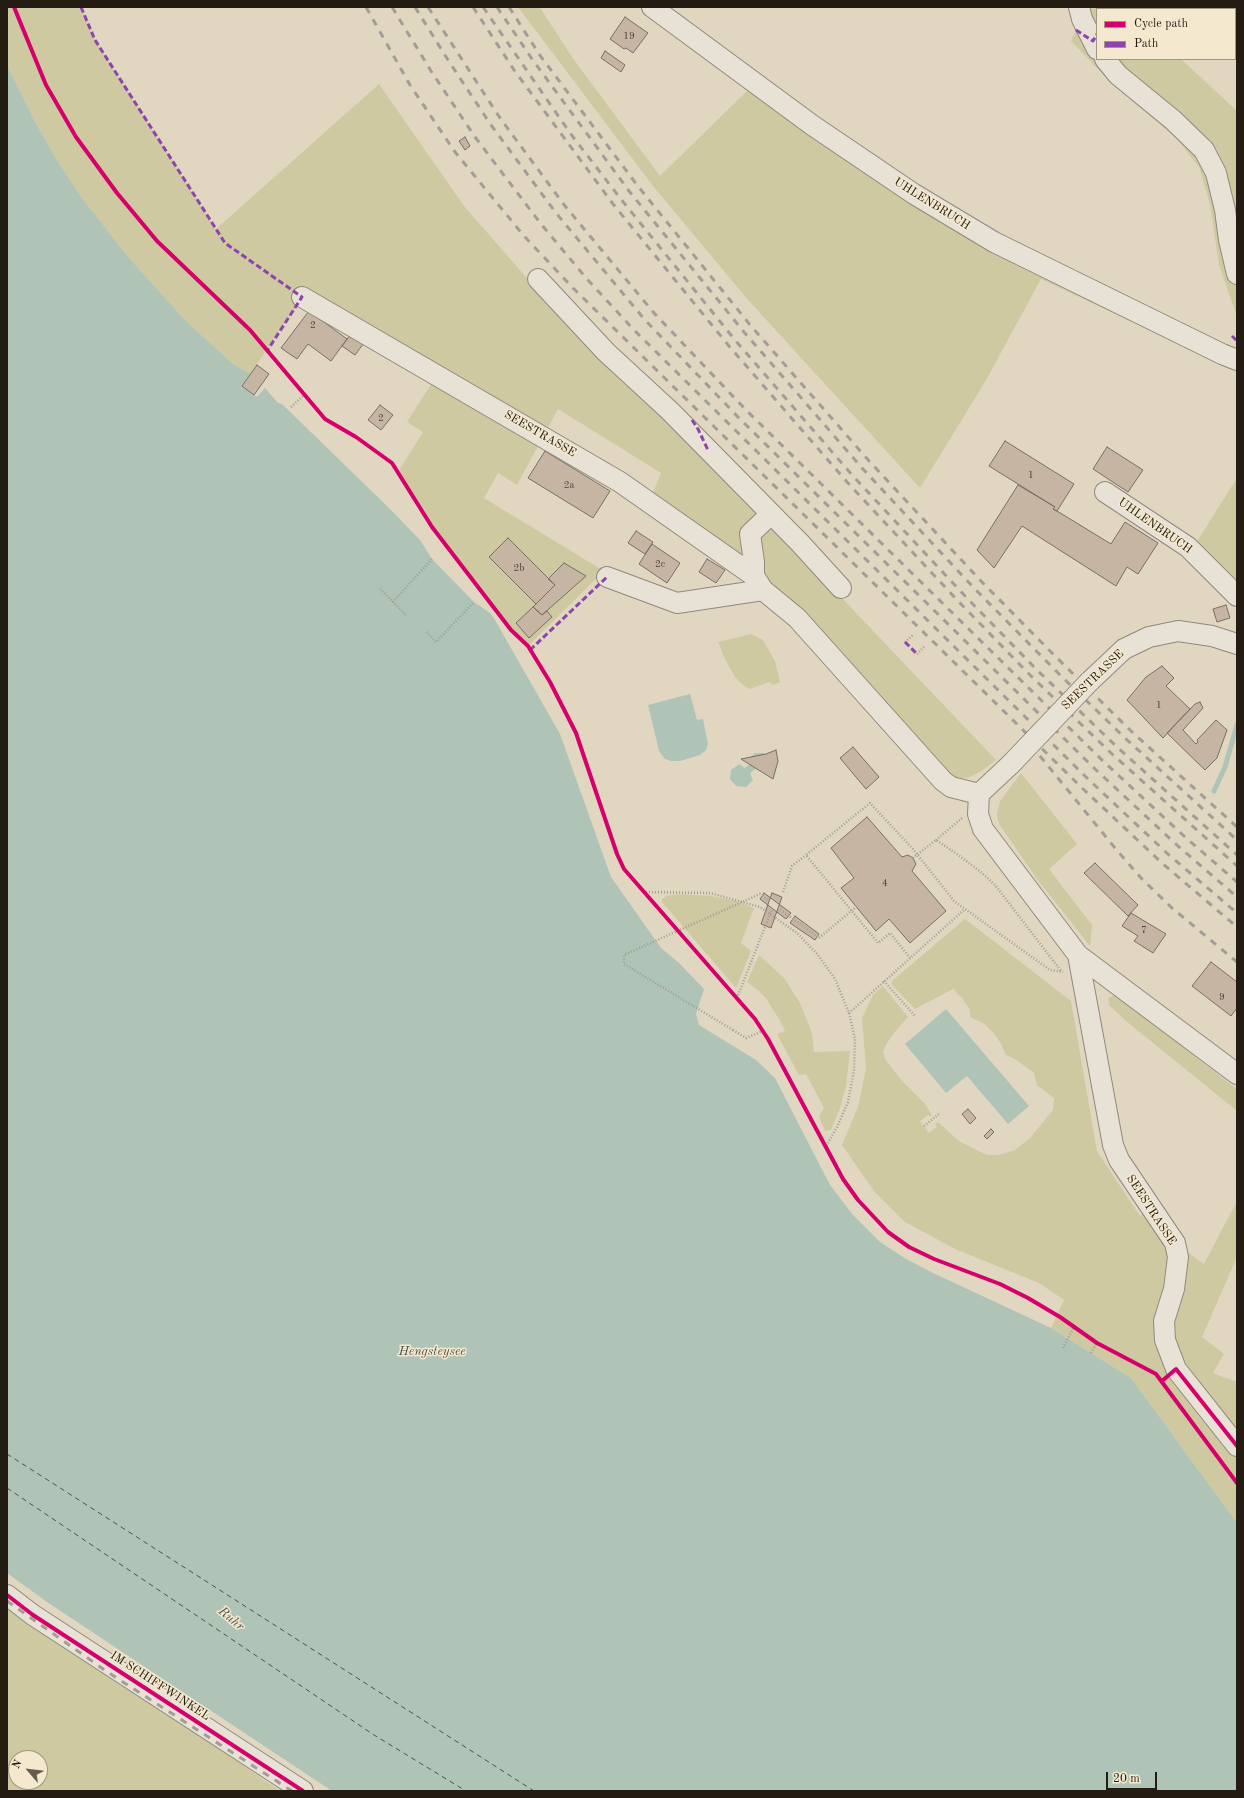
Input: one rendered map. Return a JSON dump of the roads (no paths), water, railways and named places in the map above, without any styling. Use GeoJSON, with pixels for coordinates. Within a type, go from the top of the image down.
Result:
{"type":"FeatureCollection","features":[{"type":"Feature","properties":{"kind":"street","name":"UHLENBRUCH"},"geometry":{"type":"LineString","coordinates":[[652,7],[812,125],[914,194],[994,242],[1237,360]]}},
{"type":"Feature","properties":{"kind":"street"},"geometry":{"type":"LineString","coordinates":[[1079,7],[1082,18],[1096,46]]}},
{"type":"Feature","properties":{"kind":"street"},"geometry":{"type":"LineString","coordinates":[[1106,60],[1118,75],[1172,120],[1204,150],[1216,173],[1225,210],[1229,240],[1237,274]]}},
{"type":"Feature","properties":{"kind":"street"},"geometry":{"type":"LineString","coordinates":[[538,279],[606,352],[670,412],[771,514],[841,588]]}},
{"type":"Feature","properties":{"kind":"street","name":"SEESTRASSE"},"geometry":{"type":"LineString","coordinates":[[302,297],[620,482],[759,583],[796,618],[943,781],[951,787],[979,794]]}},
{"type":"Feature","properties":{"kind":"street","name":"UHLENBRUCH"},"geometry":{"type":"LineString","coordinates":[[1105,492],[1188,547],[1237,596]]}},
{"type":"Feature","properties":{"kind":"street"},"geometry":{"type":"LineString","coordinates":[[607,577],[677,603],[759,583],[750,534],[771,514]]}},
{"type":"Feature","properties":{"kind":"street","name":"SEESTRASSE"},"geometry":{"type":"LineString","coordinates":[[1237,644],[1212,636],[1178,631],[1149,637],[1124,648],[1089,682],[1011,764],[979,794],[978,814],[983,829],[1078,955],[1237,1074]]}},
{"type":"Feature","properties":{"kind":"street","name":"SEESTRASSE"},"geometry":{"type":"LineString","coordinates":[[1078,955],[1113,1145],[1119,1160],[1175,1243],[1178,1257],[1174,1289],[1164,1322],[1165,1340],[1176,1369],[1237,1446]]}},
{"type":"Feature","properties":{"kind":"street","name":"IM SCHIFFWINKEL"},"geometry":{"type":"LineString","coordinates":[[7,1595],[46,1623],[303,1791]]}},
{"type":"Feature","properties":{"kind":"water","name":"Hengsteysee"},"geometry":{"type":"Polygon","coordinates":[[[7,65],[34,120],[57,160],[82,198],[129,258],[186,321],[232,363],[250,374],[242,386],[257,397],[265,388],[278,403],[282,404],[389,508],[420,540],[432,559],[474,602],[490,613],[560,734],[611,877],[661,948],[679,963],[704,989],[696,1014],[699,1025],[756,1060],[775,1078],[830,1185],[853,1215],[880,1242],[906,1259],[1051,1328],[1131,1378],[1237,1523],[1237,1791],[332,1791],[47,1602],[7,1573],[7,65]]]}},
{"type":"Feature","properties":{"kind":"water"},"geometry":{"type":"Polygon","coordinates":[[[690,694],[697,720],[703,719],[708,744],[706,750],[700,755],[680,761],[665,759],[659,751],[648,705],[690,694]]]}},
{"type":"Feature","properties":{"kind":"water"},"geometry":{"type":"Polygon","coordinates":[[[755,753],[764,753],[768,759],[750,773],[753,780],[746,787],[736,786],[730,779],[731,770],[739,764],[745,768],[752,762],[751,756],[755,753]]]}},
{"type":"Feature","properties":{"kind":"water"},"geometry":{"type":"Polygon","coordinates":[[[946,1009],[1029,1106],[1008,1124],[967,1076],[946,1093],[905,1044],[946,1009]]]}},
{"type":"Feature","properties":{"kind":"waterway"},"geometry":{"type":"LineString","coordinates":[[1214,791],[1225,767],[1237,725]]}},
{"type":"Feature","properties":{"kind":"railway"},"geometry":{"type":"LineString","coordinates":[[366,7],[410,85],[455,152],[524,236],[573,288],[1080,786],[1163,864],[1237,927]]}},
{"type":"Feature","properties":{"kind":"railway"},"geometry":{"type":"LineString","coordinates":[[392,7],[431,71],[475,137],[541,224],[587,279],[634,330],[1087,778],[1169,855],[1237,913]]}},
{"type":"Feature","properties":{"kind":"railway"},"geometry":{"type":"LineString","coordinates":[[415,7],[491,125],[556,213],[645,320],[739,418],[1095,769],[1178,846],[1237,897]]}},
{"type":"Feature","properties":{"kind":"railway"},"geometry":{"type":"LineString","coordinates":[[428,7],[500,118],[565,206],[654,313],[746,410],[1103,761],[1185,837],[1237,882]]}},
{"type":"Feature","properties":{"kind":"railway"},"geometry":{"type":"LineString","coordinates":[[473,7],[514,70],[613,204],[729,346],[847,482],[959,602],[1030,675],[1111,753],[1237,866]]}},
{"type":"Feature","properties":{"kind":"railway"},"geometry":{"type":"LineString","coordinates":[[483,7],[570,133],[620,198],[735,340],[853,476],[965,596],[1036,669],[1117,747],[1237,855]]}},
{"type":"Feature","properties":{"kind":"railway"},"geometry":{"type":"LineString","coordinates":[[497,7],[532,59],[629,191],[744,332],[862,468],[974,588],[1059,674],[1125,738],[1237,840]]}},
{"type":"Feature","properties":{"kind":"railway"},"geometry":{"type":"LineString","coordinates":[[509,7],[539,54],[637,185],[751,326],[870,462],[981,581],[1052,653],[1131,731],[1237,827]]}},
{"type":"Feature","properties":{"kind":"railway"},"geometry":{"type":"LineString","coordinates":[[1031,745],[1141,878],[1172,908],[1237,962]]}},
{"type":"Feature","properties":{"kind":"railway"},"geometry":{"type":"LineString","coordinates":[[7,1601],[106,1671],[292,1791]]}},
{"type":"Feature","properties":{"kind":"water label","name":"Ruhr"},"geometry":{"type":"Point","coordinates":[231,1619]}}]}
